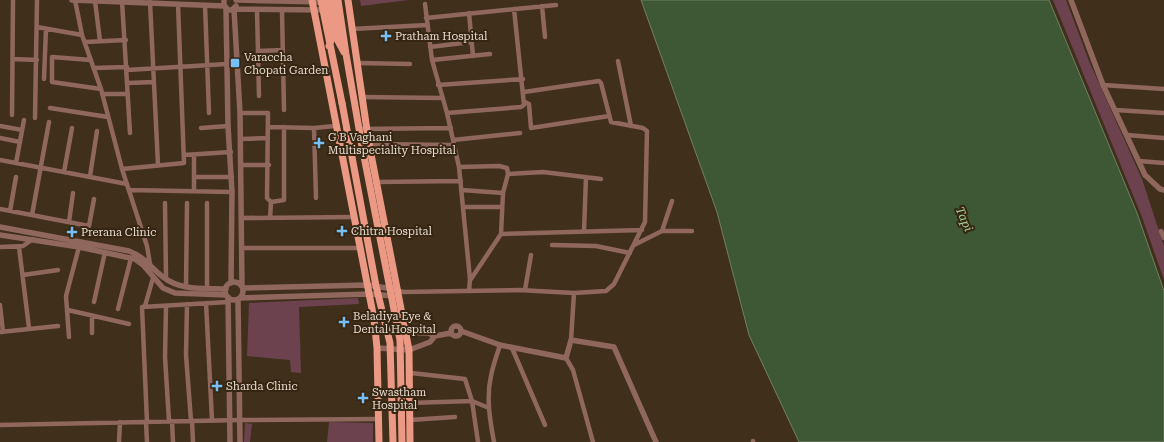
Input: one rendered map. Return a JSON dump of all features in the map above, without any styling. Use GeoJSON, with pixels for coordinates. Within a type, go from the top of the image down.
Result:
{"type":"FeatureCollection","features":[{"type":"Feature","properties":{"kind":"main road"},"geometry":{"type":"LineString","coordinates":[[323,0],[322,10],[342,103],[374,279],[390,343],[392,442]]}},
{"type":"Feature","properties":{"kind":"main road"},"geometry":{"type":"LineString","coordinates":[[323,0],[333,35],[329,46]]}},
{"type":"Feature","properties":{"kind":"main road"},"geometry":{"type":"LineString","coordinates":[[332,0],[338,41],[346,54]]}},
{"type":"Feature","properties":{"kind":"main road"},"geometry":{"type":"LineString","coordinates":[[338,0],[346,54],[363,128]]}},
{"type":"Feature","properties":{"kind":"main road"},"geometry":{"type":"LineString","coordinates":[[348,0],[362,97],[365,145],[400,340],[402,442]]}},
{"type":"Feature","properties":{"kind":"main road"},"geometry":{"type":"LineString","coordinates":[[313,1],[313,11],[370,294],[376,332],[379,442]]}},
{"type":"Feature","properties":{"kind":"main road"},"geometry":{"type":"LineString","coordinates":[[327,80],[336,77]]}},
{"type":"Feature","properties":{"kind":"main road"},"geometry":{"type":"LineString","coordinates":[[365,145],[376,182],[399,292],[409,350],[411,373],[409,404],[410,442]]}},
{"type":"Feature","properties":{"kind":"street"},"geometry":{"type":"LineString","coordinates":[[12,115],[13,0]]}},
{"type":"Feature","properties":{"kind":"street"},"geometry":{"type":"LineString","coordinates":[[35,118],[37,0]]}},
{"type":"Feature","properties":{"kind":"street"},"geometry":{"type":"LineString","coordinates":[[72,0],[225,5],[234,9],[257,10],[322,10]]}},
{"type":"Feature","properties":{"kind":"street"},"geometry":{"type":"LineString","coordinates":[[75,0],[82,35],[94,68],[122,169],[147,246],[150,264]]}},
{"type":"Feature","properties":{"kind":"street"},"geometry":{"type":"LineString","coordinates":[[240,442],[239,298],[243,293],[241,139],[234,9],[237,5],[236,0],[323,0]]}},
{"type":"Feature","properties":{"kind":"street"},"geometry":{"type":"LineString","coordinates":[[1071,0],[1103,84],[1145,175],[1160,189],[1164,190]]}},
{"type":"Feature","properties":{"kind":"street"},"geometry":{"type":"LineString","coordinates":[[95,1],[100,42]]}},
{"type":"Feature","properties":{"kind":"street"},"geometry":{"type":"LineString","coordinates":[[122,1],[126,40],[130,133]]}},
{"type":"Feature","properties":{"kind":"street"},"geometry":{"type":"LineString","coordinates":[[150,2],[158,165]]}},
{"type":"Feature","properties":{"kind":"street"},"geometry":{"type":"LineString","coordinates":[[122,169],[183,164],[184,155],[179,67],[178,4]]}},
{"type":"Feature","properties":{"kind":"street"},"geometry":{"type":"LineString","coordinates":[[425,4],[432,60],[451,128],[459,167],[470,279],[469,291]]}},
{"type":"Feature","properties":{"kind":"street"},"geometry":{"type":"LineString","coordinates":[[204,5],[209,113]]}},
{"type":"Feature","properties":{"kind":"street"},"geometry":{"type":"LineString","coordinates":[[225,5],[228,126],[232,177],[231,283],[227,296],[230,442]]}},
{"type":"Feature","properties":{"kind":"street"},"geometry":{"type":"LineString","coordinates":[[426,18],[556,5]]}},
{"type":"Feature","properties":{"kind":"street"},"geometry":{"type":"LineString","coordinates":[[542,6],[545,37]]}},
{"type":"Feature","properties":{"kind":"street"},"geometry":{"type":"LineString","coordinates":[[447,113],[521,107],[524,105],[524,92],[514,9]]}},
{"type":"Feature","properties":{"kind":"street"},"geometry":{"type":"LineString","coordinates":[[257,10],[259,96]]}},
{"type":"Feature","properties":{"kind":"street"},"geometry":{"type":"LineString","coordinates":[[282,11],[284,110]]}},
{"type":"Feature","properties":{"kind":"street"},"geometry":{"type":"LineString","coordinates":[[469,13],[473,56]]}},
{"type":"Feature","properties":{"kind":"street"},"geometry":{"type":"LineString","coordinates":[[352,29],[427,25]]}},
{"type":"Feature","properties":{"kind":"street"},"geometry":{"type":"LineString","coordinates":[[37,27],[82,35]]}},
{"type":"Feature","properties":{"kind":"street"},"geometry":{"type":"LineString","coordinates":[[44,79],[46,29]]}},
{"type":"Feature","properties":{"kind":"street"},"geometry":{"type":"LineString","coordinates":[[85,42],[126,40]]}},
{"type":"Feature","properties":{"kind":"street"},"geometry":{"type":"LineString","coordinates":[[430,47],[471,42]]}},
{"type":"Feature","properties":{"kind":"street"},"geometry":{"type":"LineString","coordinates":[[258,51],[283,50]]}},
{"type":"Feature","properties":{"kind":"street"},"geometry":{"type":"LineString","coordinates":[[432,60],[490,54]]}},
{"type":"Feature","properties":{"kind":"street"},"geometry":{"type":"LineString","coordinates":[[91,60],[52,57],[52,82],[101,92],[128,94]]}},
{"type":"Feature","properties":{"kind":"street"},"geometry":{"type":"LineString","coordinates":[[13,59],[37,60]]}},
{"type":"Feature","properties":{"kind":"street"},"geometry":{"type":"LineString","coordinates":[[618,61],[631,126]]}},
{"type":"Feature","properties":{"kind":"street"},"geometry":{"type":"LineString","coordinates":[[358,63],[410,64]]}},
{"type":"Feature","properties":{"kind":"street"},"geometry":{"type":"LineString","coordinates":[[94,68],[153,69],[227,64]]}},
{"type":"Feature","properties":{"kind":"street"},"geometry":{"type":"LineString","coordinates":[[438,85],[522,79]]}},
{"type":"Feature","properties":{"kind":"street"},"geometry":{"type":"LineString","coordinates":[[0,227],[129,251],[138,254],[166,278],[181,287],[207,288],[233,300],[239,298],[399,292],[525,290],[574,293],[606,291],[614,284],[642,230],[645,219],[648,133],[646,129],[612,123],[599,81],[524,92]]}},
{"type":"Feature","properties":{"kind":"street"},"geometry":{"type":"LineString","coordinates":[[128,83],[154,82]]}},
{"type":"Feature","properties":{"kind":"street"},"geometry":{"type":"LineString","coordinates":[[1103,84],[1164,89]]}},
{"type":"Feature","properties":{"kind":"street"},"geometry":{"type":"LineString","coordinates":[[362,97],[442,98]]}},
{"type":"Feature","properties":{"kind":"street"},"geometry":{"type":"LineString","coordinates":[[525,102],[529,104],[531,128],[609,116]]}},
{"type":"Feature","properties":{"kind":"street"},"geometry":{"type":"LineString","coordinates":[[50,108],[108,117]]}},
{"type":"Feature","properties":{"kind":"street"},"geometry":{"type":"LineString","coordinates":[[1115,110],[1164,113]]}},
{"type":"Feature","properties":{"kind":"street"},"geometry":{"type":"LineString","coordinates":[[240,113],[267,112],[269,127],[267,198],[271,202],[270,218]]}},
{"type":"Feature","properties":{"kind":"street"},"geometry":{"type":"LineString","coordinates":[[16,163],[24,120]]}},
{"type":"Feature","properties":{"kind":"street"},"geometry":{"type":"LineString","coordinates":[[32,215],[49,122]]}},
{"type":"Feature","properties":{"kind":"street"},"geometry":{"type":"LineString","coordinates":[[0,126],[22,130]]}},
{"type":"Feature","properties":{"kind":"street"},"geometry":{"type":"LineString","coordinates":[[200,128],[228,126]]}},
{"type":"Feature","properties":{"kind":"street"},"geometry":{"type":"LineString","coordinates":[[269,127],[314,128],[335,126]]}},
{"type":"Feature","properties":{"kind":"street"},"geometry":{"type":"LineString","coordinates":[[271,202],[284,200],[284,127]]}},
{"type":"Feature","properties":{"kind":"street"},"geometry":{"type":"LineString","coordinates":[[64,172],[72,128]]}},
{"type":"Feature","properties":{"kind":"street"},"geometry":{"type":"LineString","coordinates":[[314,128],[316,198]]}},
{"type":"Feature","properties":{"kind":"street"},"geometry":{"type":"LineString","coordinates":[[363,128],[451,128]]}},
{"type":"Feature","properties":{"kind":"street"},"geometry":{"type":"LineString","coordinates":[[90,176],[97,131]]}},
{"type":"Feature","properties":{"kind":"street"},"geometry":{"type":"LineString","coordinates":[[365,145],[454,143],[520,133]]}},
{"type":"Feature","properties":{"kind":"street"},"geometry":{"type":"LineString","coordinates":[[1127,135],[1164,138]]}},
{"type":"Feature","properties":{"kind":"street"},"geometry":{"type":"LineString","coordinates":[[0,138],[20,142]]}},
{"type":"Feature","properties":{"kind":"street"},"geometry":{"type":"LineString","coordinates":[[241,139],[268,138]]}},
{"type":"Feature","properties":{"kind":"street"},"geometry":{"type":"LineString","coordinates":[[184,155],[231,152]]}},
{"type":"Feature","properties":{"kind":"street"},"geometry":{"type":"LineString","coordinates":[[194,155],[194,191]]}},
{"type":"Feature","properties":{"kind":"street"},"geometry":{"type":"LineString","coordinates":[[0,160],[127,184]]}},
{"type":"Feature","properties":{"kind":"street"},"geometry":{"type":"LineString","coordinates":[[1139,161],[1164,162]]}},
{"type":"Feature","properties":{"kind":"street"},"geometry":{"type":"LineString","coordinates":[[241,165],[269,165]]}},
{"type":"Feature","properties":{"kind":"street"},"geometry":{"type":"LineString","coordinates":[[459,167],[499,166],[507,168],[508,174],[503,193],[501,234],[470,279]]}},
{"type":"Feature","properties":{"kind":"street"},"geometry":{"type":"LineString","coordinates":[[508,174],[543,172],[601,179]]}},
{"type":"Feature","properties":{"kind":"street"},"geometry":{"type":"LineString","coordinates":[[10,211],[16,177]]}},
{"type":"Feature","properties":{"kind":"street"},"geometry":{"type":"LineString","coordinates":[[194,177],[232,177]]}},
{"type":"Feature","properties":{"kind":"street"},"geometry":{"type":"LineString","coordinates":[[584,231],[586,177]]}},
{"type":"Feature","properties":{"kind":"street"},"geometry":{"type":"LineString","coordinates":[[376,182],[461,181]]}},
{"type":"Feature","properties":{"kind":"street"},"geometry":{"type":"LineString","coordinates":[[129,190],[232,192]]}},
{"type":"Feature","properties":{"kind":"street"},"geometry":{"type":"LineString","coordinates":[[462,190],[503,193]]}},
{"type":"Feature","properties":{"kind":"street"},"geometry":{"type":"LineString","coordinates":[[68,222],[73,193]]}},
{"type":"Feature","properties":{"kind":"street"},"geometry":{"type":"LineString","coordinates":[[0,210],[89,225],[94,199]]}},
{"type":"Feature","properties":{"kind":"street"},"geometry":{"type":"LineString","coordinates":[[662,231],[672,200]]}},
{"type":"Feature","properties":{"kind":"street"},"geometry":{"type":"LineString","coordinates":[[165,203],[166,278]]}},
{"type":"Feature","properties":{"kind":"street"},"geometry":{"type":"LineString","coordinates":[[186,287],[187,203]]}},
{"type":"Feature","properties":{"kind":"street"},"geometry":{"type":"LineString","coordinates":[[207,203],[207,288]]}},
{"type":"Feature","properties":{"kind":"street"},"geometry":{"type":"LineString","coordinates":[[464,207],[502,207]]}},
{"type":"Feature","properties":{"kind":"street"},"geometry":{"type":"LineString","coordinates":[[242,218],[354,216]]}},
{"type":"Feature","properties":{"kind":"street"},"geometry":{"type":"LineString","coordinates":[[501,234],[642,230]]}},
{"type":"Feature","properties":{"kind":"street"},"geometry":{"type":"LineString","coordinates":[[634,245],[662,231],[692,231]]}},
{"type":"Feature","properties":{"kind":"street"},"geometry":{"type":"LineString","coordinates":[[1161,231],[1164,238]]}},
{"type":"Feature","properties":{"kind":"street"},"geometry":{"type":"LineString","coordinates":[[0,235],[79,247],[131,258],[143,265],[163,288],[175,293],[227,296]]}},
{"type":"Feature","properties":{"kind":"street"},"geometry":{"type":"LineString","coordinates":[[0,247],[19,247],[33,239]]}},
{"type":"Feature","properties":{"kind":"street"},"geometry":{"type":"LineString","coordinates":[[552,245],[596,246],[630,253]]}},
{"type":"Feature","properties":{"kind":"street"},"geometry":{"type":"LineString","coordinates":[[19,247],[29,328]]}},
{"type":"Feature","properties":{"kind":"street"},"geometry":{"type":"LineString","coordinates":[[69,337],[66,296],[79,247]]}},
{"type":"Feature","properties":{"kind":"street"},"geometry":{"type":"LineString","coordinates":[[242,248],[360,248]]}},
{"type":"Feature","properties":{"kind":"street"},"geometry":{"type":"LineString","coordinates":[[94,302],[105,252]]}},
{"type":"Feature","properties":{"kind":"street"},"geometry":{"type":"LineString","coordinates":[[525,290],[531,255]]}},
{"type":"Feature","properties":{"kind":"street"},"geometry":{"type":"LineString","coordinates":[[118,308],[131,258]]}},
{"type":"Feature","properties":{"kind":"street"},"geometry":{"type":"LineString","coordinates":[[23,275],[58,270]]}},
{"type":"Feature","properties":{"kind":"street"},"geometry":{"type":"LineString","coordinates":[[147,442],[141,308],[145,306],[153,278]]}},
{"type":"Feature","properties":{"kind":"street"},"geometry":{"type":"LineString","coordinates":[[231,283],[237,282],[243,287],[368,285],[399,292]]}},
{"type":"Feature","properties":{"kind":"street"},"geometry":{"type":"LineString","coordinates":[[574,293],[571,340],[566,358],[573,370],[593,442]]}},
{"type":"Feature","properties":{"kind":"street"},"geometry":{"type":"LineString","coordinates":[[145,306],[206,303],[227,296]]}},
{"type":"Feature","properties":{"kind":"street"},"geometry":{"type":"LineString","coordinates":[[206,303],[212,420]]}},
{"type":"Feature","properties":{"kind":"street"},"geometry":{"type":"LineString","coordinates":[[187,304],[186,355],[193,442]]}},
{"type":"Feature","properties":{"kind":"street"},"geometry":{"type":"LineString","coordinates":[[0,305],[2,332],[58,326]]}},
{"type":"Feature","properties":{"kind":"street"},"geometry":{"type":"LineString","coordinates":[[166,306],[165,357],[173,442]]}},
{"type":"Feature","properties":{"kind":"street"},"geometry":{"type":"LineString","coordinates":[[68,310],[128,324]]}},
{"type":"Feature","properties":{"kind":"street"},"geometry":{"type":"LineString","coordinates":[[92,316],[92,333]]}},
{"type":"Feature","properties":{"kind":"street"},"geometry":{"type":"LineString","coordinates":[[376,332],[428,333],[435,336],[451,333],[452,328],[456,326],[459,327],[461,331],[500,345],[566,358]]}},
{"type":"Feature","properties":{"kind":"street"},"geometry":{"type":"LineString","coordinates":[[377,348],[409,350],[430,342],[435,336]]}},
{"type":"Feature","properties":{"kind":"street"},"geometry":{"type":"LineString","coordinates":[[571,340],[616,349],[656,442]]}},
{"type":"Feature","properties":{"kind":"street"},"geometry":{"type":"LineString","coordinates":[[494,442],[489,408],[491,376],[500,345]]}},
{"type":"Feature","properties":{"kind":"street"},"geometry":{"type":"LineString","coordinates":[[512,348],[545,425]]}},
{"type":"Feature","properties":{"kind":"street"},"geometry":{"type":"LineString","coordinates":[[411,373],[465,379],[472,401],[478,442]]}},
{"type":"Feature","properties":{"kind":"street"},"geometry":{"type":"LineString","coordinates":[[409,404],[472,401],[489,408]]}},
{"type":"Feature","properties":{"kind":"street"},"geometry":{"type":"LineString","coordinates":[[410,420],[455,417]]}},
{"type":"Feature","properties":{"kind":"street"},"geometry":{"type":"LineString","coordinates":[[0,425],[192,420],[379,420]]}},
{"type":"Feature","properties":{"kind":"street"},"geometry":{"type":"LineString","coordinates":[[119,442],[120,422]]}},
{"type":"Feature","properties":{"kind":"shaded area"},"geometry":{"type":"Polygon","coordinates":[[[360,0],[409,0],[361,6],[360,0]]]}},
{"type":"Feature","properties":{"kind":"shaded area"},"geometry":{"type":"Polygon","coordinates":[[[1053,0],[1066,0],[1089,61],[1142,179],[1164,246],[1164,280],[1142,217],[1053,0]]]}},
{"type":"Feature","properties":{"kind":"shaded area"},"geometry":{"type":"Polygon","coordinates":[[[358,298],[359,304],[299,307],[301,373],[291,372],[290,360],[247,356],[249,303],[358,298]]]}},
{"type":"Feature","properties":{"kind":"shaded area"},"geometry":{"type":"Polygon","coordinates":[[[329,422],[373,423],[373,442],[327,442],[329,422]]]}},
{"type":"Feature","properties":{"kind":"shaded area"},"geometry":{"type":"Polygon","coordinates":[[[245,423],[252,424],[250,442],[244,442],[245,423]]]}},
{"type":"Feature","properties":{"kind":"water","name":"Tapi"},"geometry":{"type":"Polygon","coordinates":[[[641,0],[1049,0],[1137,213],[1164,291],[1164,442],[799,442],[749,335],[717,212],[641,0]]]}},
{"type":"Feature","properties":{"kind":"place","name":"Pratham Hospital"},"geometry":{"type":"Point","coordinates":[386,36]}},
{"type":"Feature","properties":{"kind":"place","name":"Varaccha Chopati Garden"},"geometry":{"type":"Point","coordinates":[235,63]}},
{"type":"Feature","properties":{"kind":"place","name":"G B Vaghani Multispeciality Hospital"},"geometry":{"type":"Point","coordinates":[319,143]}},
{"type":"Feature","properties":{"kind":"place","name":"Chitra Hospital"},"geometry":{"type":"Point","coordinates":[342,231]}},
{"type":"Feature","properties":{"kind":"place","name":"Prerana Clinic"},"geometry":{"type":"Point","coordinates":[72,232]}},
{"type":"Feature","properties":{"kind":"place","name":"Beladiya Eye & Dental Hospital"},"geometry":{"type":"Point","coordinates":[344,322]}},
{"type":"Feature","properties":{"kind":"place","name":"Sharda Clinic"},"geometry":{"type":"Point","coordinates":[217,386]}},
{"type":"Feature","properties":{"kind":"place","name":"Swastham Hospital"},"geometry":{"type":"Point","coordinates":[363,398]}}]}
